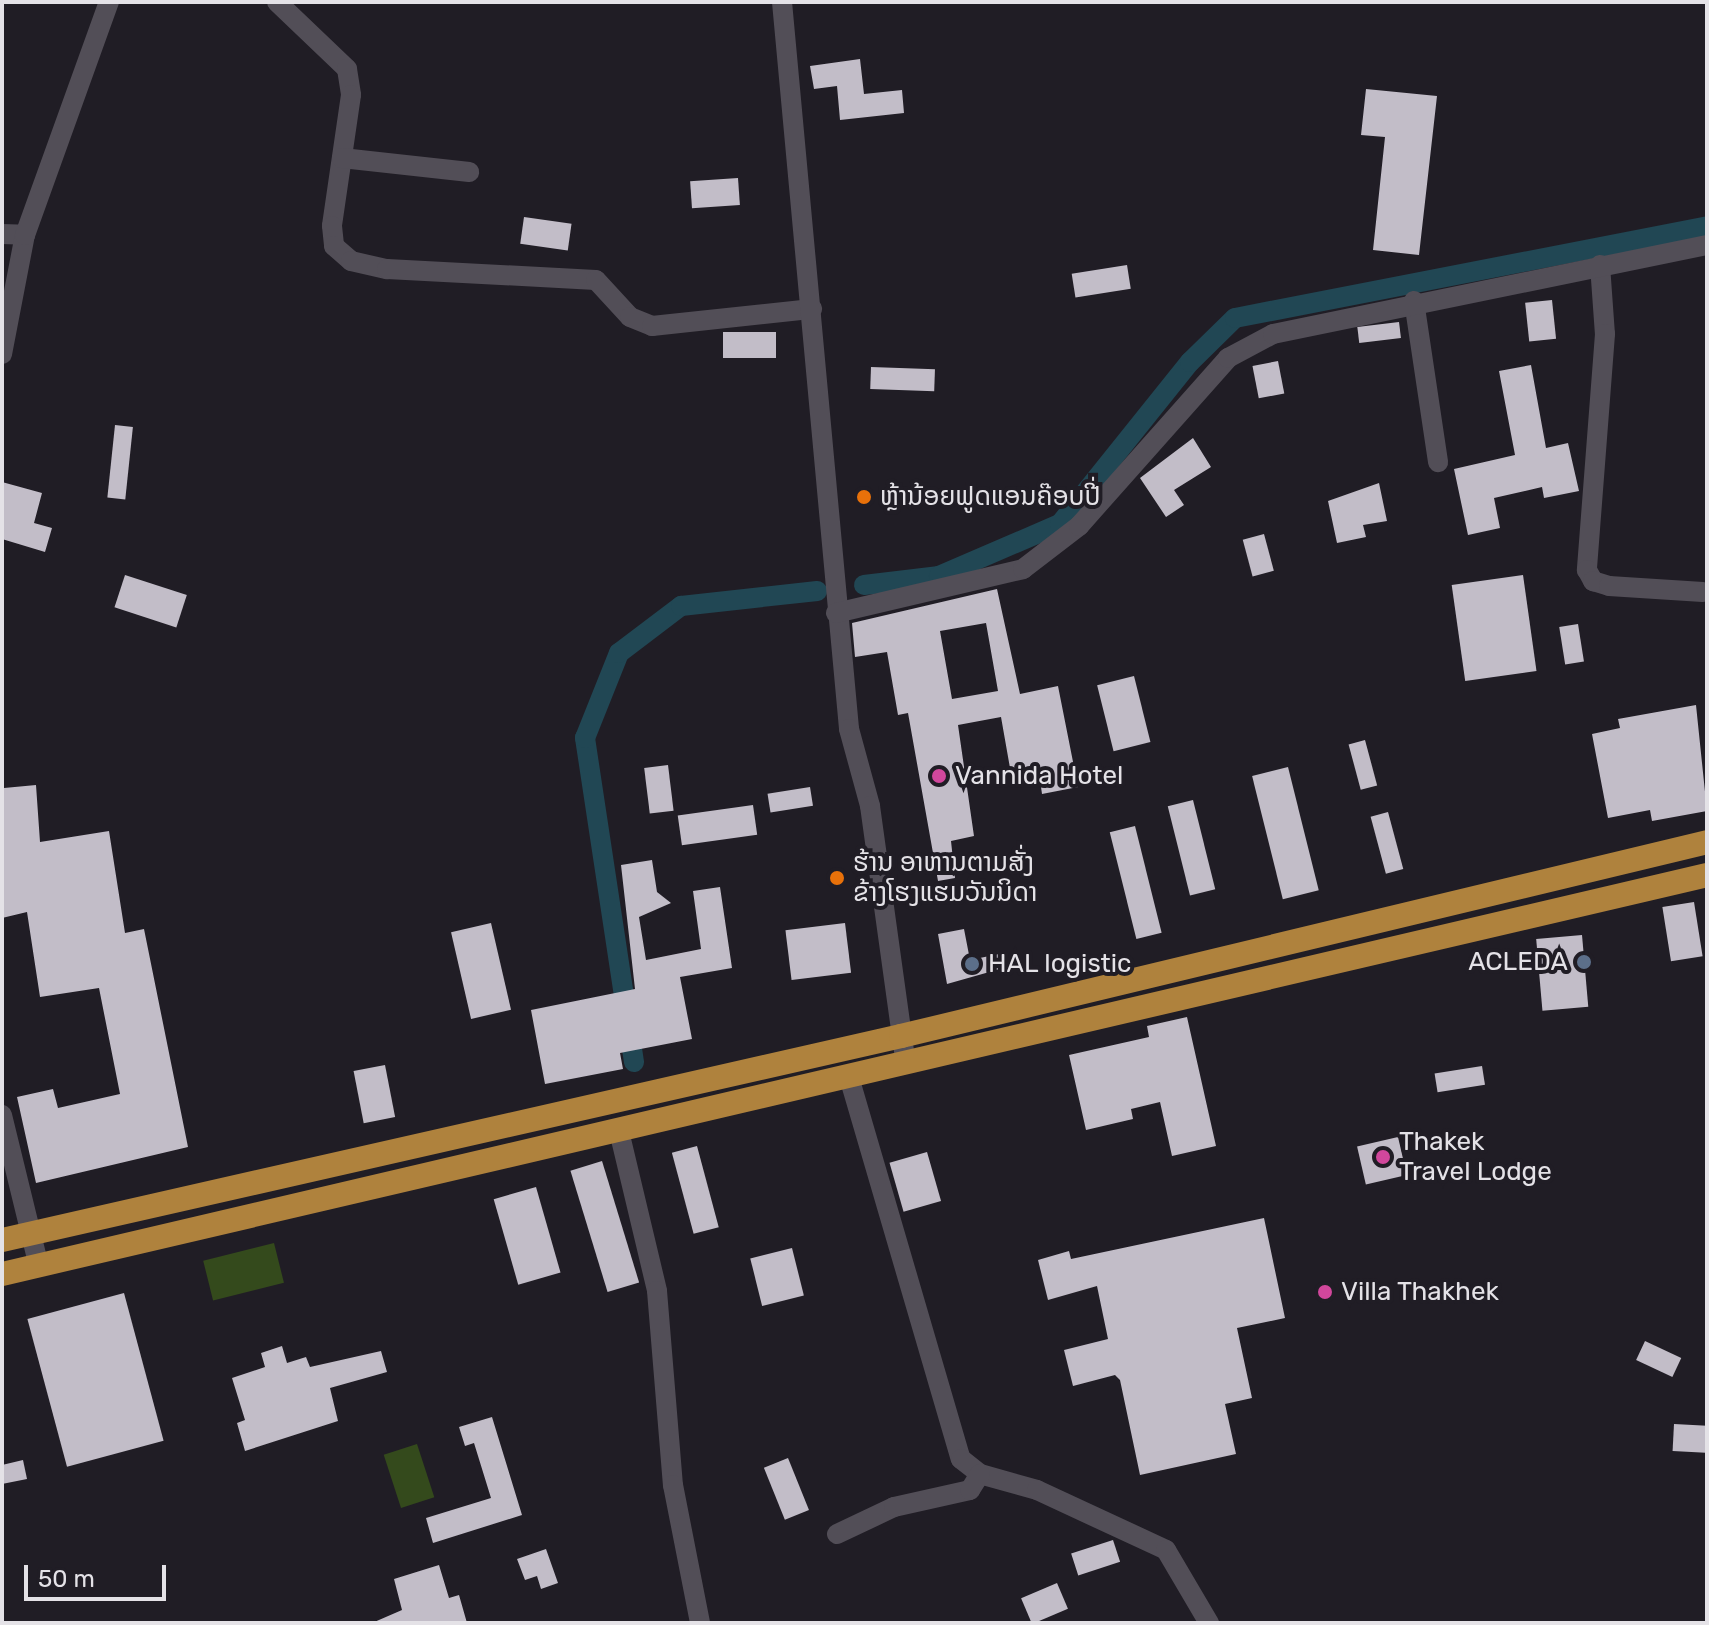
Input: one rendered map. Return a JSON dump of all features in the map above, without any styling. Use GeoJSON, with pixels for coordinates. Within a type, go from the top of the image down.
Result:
{"type":"FeatureCollection","features":[{"type":"Feature","properties":{"kind":"main road"},"geometry":{"type":"LineString","coordinates":[[2,1240],[30,1231],[901,1036],[1707,842]]}},
{"type":"Feature","properties":{"kind":"main road"},"geometry":{"type":"LineString","coordinates":[[2,1274],[38,1263],[619,1131],[1707,875]]}},
{"type":"Feature","properties":{"kind":"street"},"geometry":{"type":"LineString","coordinates":[[2,354],[25,235],[109,2]]}},
{"type":"Feature","properties":{"kind":"street"},"geometry":{"type":"LineString","coordinates":[[277,2],[347,69],[351,95],[332,226],[334,246],[351,261],[387,269],[596,280],[630,317],[652,326],[812,309]]}},
{"type":"Feature","properties":{"kind":"street"},"geometry":{"type":"LineString","coordinates":[[782,2],[849,729],[870,806],[906,1064]]}},
{"type":"Feature","properties":{"kind":"street"},"geometry":{"type":"LineString","coordinates":[[342,158],[469,172]]}},
{"type":"Feature","properties":{"kind":"street"},"geometry":{"type":"LineString","coordinates":[[2,234],[25,235]]}},
{"type":"Feature","properties":{"kind":"street"},"geometry":{"type":"LineString","coordinates":[[836,613],[1023,569],[1079,526],[1230,357],[1273,334],[1414,301],[1707,245]]}},
{"type":"Feature","properties":{"kind":"street"},"geometry":{"type":"LineString","coordinates":[[1600,265],[1605,334],[1587,570],[1593,581],[1609,586],[1703,592]]}},
{"type":"Feature","properties":{"kind":"street"},"geometry":{"type":"LineString","coordinates":[[1414,301],[1438,462]]}},
{"type":"Feature","properties":{"kind":"street"},"geometry":{"type":"LineString","coordinates":[[849,1077],[952,1438],[961,1459],[980,1474],[1037,1490],[1166,1550],[1209,1623]]}},
{"type":"Feature","properties":{"kind":"street"},"geometry":{"type":"LineString","coordinates":[[2,1115],[38,1263]]}},
{"type":"Feature","properties":{"kind":"street"},"geometry":{"type":"LineString","coordinates":[[619,1131],[657,1291],[673,1485],[700,1623]]}},
{"type":"Feature","properties":{"kind":"street"},"geometry":{"type":"LineString","coordinates":[[837,1534],[894,1507],[970,1490],[980,1474]]}},
{"type":"Feature","properties":{"kind":"green space"},"geometry":{"type":"Polygon","coordinates":[[[274,1243],[284,1283],[213,1300],[203,1261],[274,1243]]]}},
{"type":"Feature","properties":{"kind":"green space"},"geometry":{"type":"Polygon","coordinates":[[[417,1444],[434,1497],[401,1508],[384,1455],[417,1444]]]}},
{"type":"Feature","properties":{"kind":"building"},"geometry":{"type":"Polygon","coordinates":[[[860,59],[864,94],[902,90],[904,113],[840,120],[837,86],[814,89],[810,66],[860,59]]]}},
{"type":"Feature","properties":{"kind":"building"},"geometry":{"type":"Polygon","coordinates":[[[1366,89],[1437,96],[1419,255],[1373,250],[1385,137],[1361,135],[1366,89]]]}},
{"type":"Feature","properties":{"kind":"building"},"geometry":{"type":"Polygon","coordinates":[[[738,178],[740,205],[692,208],[690,181],[738,178]]]}},
{"type":"Feature","properties":{"kind":"building"},"geometry":{"type":"Polygon","coordinates":[[[524,217],[572,224],[568,250],[520,244],[524,217]]]}},
{"type":"Feature","properties":{"kind":"building"},"geometry":{"type":"Polygon","coordinates":[[[1127,265],[1131,289],[1075,297],[1072,274],[1127,265]]]}},
{"type":"Feature","properties":{"kind":"building"},"geometry":{"type":"Polygon","coordinates":[[[1552,300],[1556,339],[1529,342],[1525,303],[1552,300]]]}},
{"type":"Feature","properties":{"kind":"building"},"geometry":{"type":"Polygon","coordinates":[[[1399,322],[1401,338],[1359,343],[1357,327],[1399,322]]]}},
{"type":"Feature","properties":{"kind":"building"},"geometry":{"type":"Polygon","coordinates":[[[723,332],[776,332],[776,358],[723,358],[723,332]]]}},
{"type":"Feature","properties":{"kind":"building"},"geometry":{"type":"Polygon","coordinates":[[[1278,361],[1284,393],[1259,398],[1252,366],[1278,361]]]}},
{"type":"Feature","properties":{"kind":"building"},"geometry":{"type":"Polygon","coordinates":[[[1531,365],[1546,448],[1568,443],[1579,491],[1544,498],[1542,487],[1494,498],[1500,528],[1468,535],[1454,469],[1515,455],[1499,371],[1531,365]]]}},
{"type":"Feature","properties":{"kind":"building"},"geometry":{"type":"Polygon","coordinates":[[[871,367],[935,369],[934,391],[870,389],[871,367]]]}},
{"type":"Feature","properties":{"kind":"building"},"geometry":{"type":"Polygon","coordinates":[[[115,425],[133,427],[125,499],[107,498],[115,425]]]}},
{"type":"Feature","properties":{"kind":"building"},"geometry":{"type":"Polygon","coordinates":[[[1193,438],[1211,467],[1174,490],[1184,505],[1166,517],[1140,478],[1193,438]]]}},
{"type":"Feature","properties":{"kind":"building"},"geometry":{"type":"Polygon","coordinates":[[[2,482],[42,493],[34,523],[52,528],[45,552],[2,539],[2,482]]]}},
{"type":"Feature","properties":{"kind":"building"},"geometry":{"type":"Polygon","coordinates":[[[1379,483],[1387,521],[1363,525],[1366,537],[1337,543],[1328,501],[1379,483]]]}},
{"type":"Feature","properties":{"kind":"building"},"geometry":{"type":"Polygon","coordinates":[[[1264,534],[1274,571],[1253,576],[1243,540],[1264,534]]]}},
{"type":"Feature","properties":{"kind":"building"},"geometry":{"type":"Polygon","coordinates":[[[125,575],[187,595],[176,627],[114,607],[125,575]]]}},
{"type":"Feature","properties":{"kind":"building"},"geometry":{"type":"Polygon","coordinates":[[[1523,575],[1536,671],[1465,681],[1452,585],[1523,575]]]}},
{"type":"Feature","properties":{"kind":"building"},"geometry":{"type":"Polygon","coordinates":[[[997,589],[1020,694],[1058,686],[1078,787],[1042,794],[1040,780],[1013,785],[1001,717],[958,725],[974,836],[951,841],[955,878],[938,881],[908,713],[898,715],[887,652],[855,657],[852,623],[997,589]],[[986,623],[940,631],[952,699],[998,691],[986,623]]]}},
{"type":"Feature","properties":{"kind":"building"},"geometry":{"type":"Polygon","coordinates":[[[1578,624],[1584,662],[1565,665],[1559,627],[1578,624]]]}},
{"type":"Feature","properties":{"kind":"building"},"geometry":{"type":"Polygon","coordinates":[[[1134,676],[1150,742],[1114,751],[1097,685],[1134,676]]]}},
{"type":"Feature","properties":{"kind":"building"},"geometry":{"type":"Polygon","coordinates":[[[1696,705],[1707,811],[1652,821],[1650,810],[1608,818],[1592,734],[1620,728],[1618,719],[1696,705]]]}},
{"type":"Feature","properties":{"kind":"building"},"geometry":{"type":"Polygon","coordinates":[[[1365,740],[1377,785],[1361,790],[1349,744],[1365,740]]]}},
{"type":"Feature","properties":{"kind":"building"},"geometry":{"type":"Polygon","coordinates":[[[668,765],[674,811],[650,814],[644,768],[668,765]]]}},
{"type":"Feature","properties":{"kind":"building"},"geometry":{"type":"Polygon","coordinates":[[[1288,767],[1319,890],[1283,899],[1252,776],[1288,767]]]}},
{"type":"Feature","properties":{"kind":"building"},"geometry":{"type":"Polygon","coordinates":[[[36,785],[40,842],[109,831],[125,933],[144,929],[188,1147],[36,1183],[17,1097],[53,1089],[58,1108],[120,1094],[99,988],[40,997],[27,912],[2,918],[4,788],[36,785]]]}},
{"type":"Feature","properties":{"kind":"building"},"geometry":{"type":"Polygon","coordinates":[[[810,787],[813,806],[771,812],[768,794],[810,787]]]}},
{"type":"Feature","properties":{"kind":"building"},"geometry":{"type":"Polygon","coordinates":[[[1193,800],[1215,889],[1190,896],[1168,806],[1193,800]]]}},
{"type":"Feature","properties":{"kind":"building"},"geometry":{"type":"Polygon","coordinates":[[[753,805],[757,835],[682,845],[678,816],[753,805]]]}},
{"type":"Feature","properties":{"kind":"building"},"geometry":{"type":"Polygon","coordinates":[[[1388,812],[1403,869],[1386,874],[1371,817],[1388,812]]]}},
{"type":"Feature","properties":{"kind":"building"},"geometry":{"type":"Polygon","coordinates":[[[1135,826],[1162,933],[1136,939],[1110,832],[1135,826]]]}},
{"type":"Feature","properties":{"kind":"building"},"geometry":{"type":"Polygon","coordinates":[[[652,860],[657,892],[671,903],[639,917],[646,960],[701,949],[693,891],[720,887],[732,968],[680,977],[692,1039],[620,1053],[623,1069],[545,1084],[531,1010],[635,989],[621,865],[652,860]]]}},
{"type":"Feature","properties":{"kind":"building"},"geometry":{"type":"Polygon","coordinates":[[[1694,902],[1703,956],[1671,961],[1662,907],[1694,902]]]}},
{"type":"Feature","properties":{"kind":"building"},"geometry":{"type":"Polygon","coordinates":[[[491,923],[511,1010],[471,1019],[451,932],[491,923]]]}},
{"type":"Feature","properties":{"kind":"building"},"geometry":{"type":"Polygon","coordinates":[[[845,923],[851,973],[792,980],[785,930],[845,923]]]}},
{"type":"Feature","properties":{"kind":"building"},"geometry":{"type":"Polygon","coordinates":[[[964,929],[970,960],[1004,953],[1007,967],[947,984],[938,934],[964,929]]]}},
{"type":"Feature","properties":{"kind":"building"},"geometry":{"type":"Polygon","coordinates":[[[1582,935],[1588,1007],[1542,1011],[1536,939],[1582,935]]]}},
{"type":"Feature","properties":{"kind":"building"},"geometry":{"type":"Polygon","coordinates":[[[1187,1017],[1216,1146],[1172,1156],[1160,1102],[1131,1109],[1133,1119],[1086,1130],[1069,1055],[1149,1037],[1147,1026],[1187,1017]]]}},
{"type":"Feature","properties":{"kind":"building"},"geometry":{"type":"Polygon","coordinates":[[[385,1065],[395,1117],[364,1123],[354,1071],[385,1065]]]}},
{"type":"Feature","properties":{"kind":"building"},"geometry":{"type":"Polygon","coordinates":[[[1482,1066],[1485,1085],[1438,1092],[1435,1074],[1482,1066]]]}},
{"type":"Feature","properties":{"kind":"building"},"geometry":{"type":"Polygon","coordinates":[[[1398,1137],[1407,1175],[1366,1184],[1357,1146],[1398,1137]]]}},
{"type":"Feature","properties":{"kind":"building"},"geometry":{"type":"Polygon","coordinates":[[[697,1146],[719,1227],[694,1234],[672,1153],[697,1146]]]}},
{"type":"Feature","properties":{"kind":"building"},"geometry":{"type":"Polygon","coordinates":[[[927,1152],[941,1201],[904,1212],[890,1163],[927,1152]]]}},
{"type":"Feature","properties":{"kind":"building"},"geometry":{"type":"Polygon","coordinates":[[[602,1161],[639,1282],[608,1292],[570,1171],[602,1161]]]}},
{"type":"Feature","properties":{"kind":"building"},"geometry":{"type":"Polygon","coordinates":[[[536,1187],[561,1273],[518,1285],[494,1199],[536,1187]]]}},
{"type":"Feature","properties":{"kind":"building"},"geometry":{"type":"Polygon","coordinates":[[[1264,1218],[1285,1318],[1237,1328],[1252,1398],[1225,1404],[1236,1454],[1140,1475],[1120,1380],[1115,1375],[1073,1386],[1064,1350],[1108,1339],[1097,1286],[1048,1300],[1038,1260],[1069,1251],[1071,1259],[1264,1218]]]}},
{"type":"Feature","properties":{"kind":"building"},"geometry":{"type":"Polygon","coordinates":[[[792,1248],[804,1296],[762,1306],[750,1258],[792,1248]]]}},
{"type":"Feature","properties":{"kind":"building"},"geometry":{"type":"Polygon","coordinates":[[[124,1293],[164,1441],[67,1467],[27,1319],[124,1293]]]}},
{"type":"Feature","properties":{"kind":"building"},"geometry":{"type":"Polygon","coordinates":[[[1645,1341],[1681,1358],[1672,1377],[1636,1360],[1645,1341]]]}},
{"type":"Feature","properties":{"kind":"building"},"geometry":{"type":"Polygon","coordinates":[[[282,1346],[287,1363],[306,1357],[310,1367],[381,1351],[387,1372],[330,1388],[338,1421],[245,1451],[237,1423],[245,1420],[232,1378],[265,1367],[261,1353],[282,1346]]]}},
{"type":"Feature","properties":{"kind":"building"},"geometry":{"type":"Polygon","coordinates":[[[492,1417],[522,1515],[433,1543],[426,1518],[491,1498],[474,1443],[465,1446],[459,1427],[492,1417]]]}},
{"type":"Feature","properties":{"kind":"building"},"geometry":{"type":"Polygon","coordinates":[[[1674,1424],[1707,1426],[1706,1453],[1673,1451],[1674,1424]]]}},
{"type":"Feature","properties":{"kind":"building"},"geometry":{"type":"Polygon","coordinates":[[[788,1458],[809,1510],[785,1520],[764,1468],[788,1458]]]}},
{"type":"Feature","properties":{"kind":"building"},"geometry":{"type":"Polygon","coordinates":[[[23,1460],[27,1479],[2,1484],[2,1465],[23,1460]]]}},
{"type":"Feature","properties":{"kind":"building"},"geometry":{"type":"Polygon","coordinates":[[[1113,1540],[1120,1562],[1078,1575],[1071,1554],[1113,1540]]]}},
{"type":"Feature","properties":{"kind":"building"},"geometry":{"type":"Polygon","coordinates":[[[546,1549],[558,1583],[541,1589],[537,1576],[525,1580],[517,1559],[546,1549]]]}},
{"type":"Feature","properties":{"kind":"building"},"geometry":{"type":"Polygon","coordinates":[[[439,1565],[449,1598],[459,1595],[467,1623],[372,1623],[402,1610],[394,1579],[439,1565]]]}},
{"type":"Feature","properties":{"kind":"building"},"geometry":{"type":"Polygon","coordinates":[[[1057,1583],[1068,1609],[1032,1623],[1021,1598],[1057,1583]]]}},
{"type":"Feature","properties":{"kind":"waterway"},"geometry":{"type":"LineString","coordinates":[[864,585],[939,576],[1060,524],[1190,362],[1235,318],[1707,226]]}},
{"type":"Feature","properties":{"kind":"waterway"},"geometry":{"type":"LineString","coordinates":[[634,1062],[585,738],[619,653],[681,606],[817,591]]}},
{"type":"Feature","properties":{"kind":"place","name":"ຫຼ້ານ້ອຍຟູດແອນຄ໊ອບປີ່"},"geometry":{"type":"Point","coordinates":[864,497]}},
{"type":"Feature","properties":{"kind":"place","name":"Vannida Hotel"},"geometry":{"type":"Point","coordinates":[939,776]}},
{"type":"Feature","properties":{"kind":"place","name":"ຮ້ານ ອາຫານຕາມສັ່ງ ຂ້າງໂຮງແຮມວັນນິດາ"},"geometry":{"type":"Point","coordinates":[837,878]}},
{"type":"Feature","properties":{"kind":"place","name":"ACLEDA"},"geometry":{"type":"Point","coordinates":[1584,962]}},
{"type":"Feature","properties":{"kind":"place","name":"HAL logistic"},"geometry":{"type":"Point","coordinates":[972,964]}},
{"type":"Feature","properties":{"kind":"place","name":"Thakek Travel Lodge"},"geometry":{"type":"Point","coordinates":[1383,1157]}},
{"type":"Feature","properties":{"kind":"place","name":"Villa Thakhek"},"geometry":{"type":"Point","coordinates":[1325,1292]}}]}
